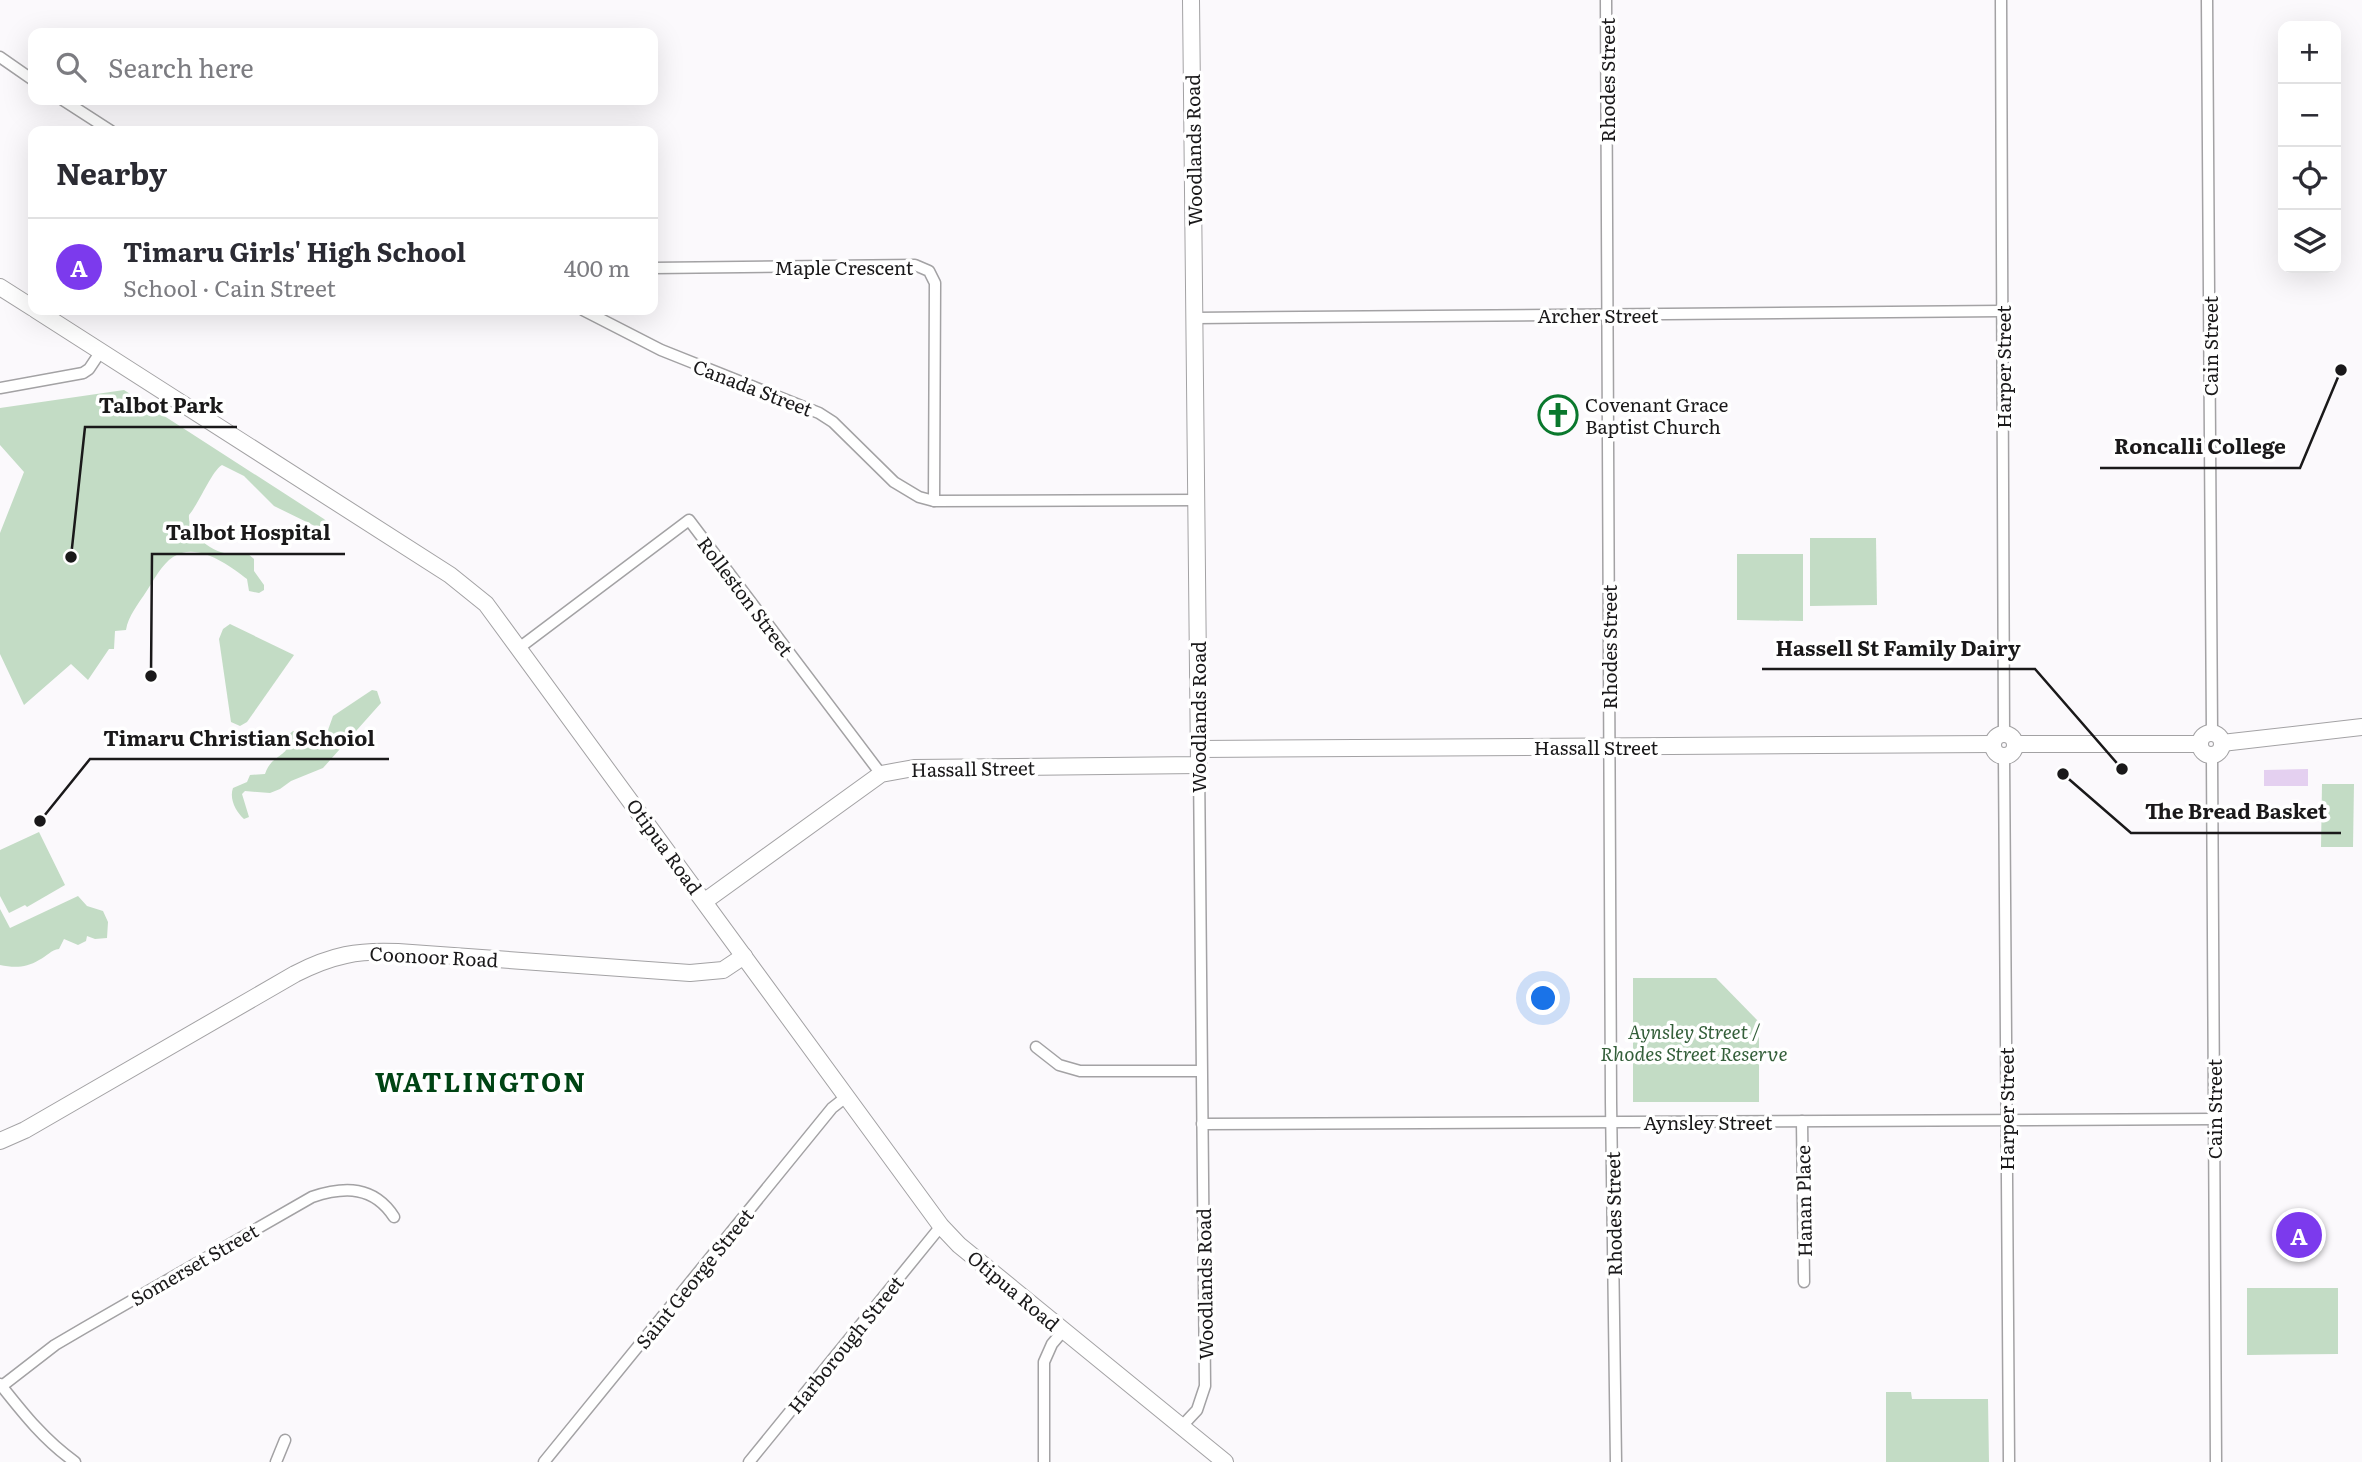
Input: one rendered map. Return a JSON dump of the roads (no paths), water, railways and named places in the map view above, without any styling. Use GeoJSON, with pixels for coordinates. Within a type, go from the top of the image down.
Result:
{"type":"FeatureCollection","features":[{"type":"Feature","properties":{"kind":"street","name":"Woodlands Road"},"geometry":{"type":"LineString","coordinates":[[1182,1426],[1196,1410],[1205,1387],[1191,0]]}},
{"type":"Feature","properties":{"kind":"street","name":"Rhodes Street"},"geometry":{"type":"LineString","coordinates":[[1606,0],[1616,1462]]}},
{"type":"Feature","properties":{"kind":"street","name":"Harper Street"},"geometry":{"type":"LineString","coordinates":[[2001,0],[2009,1462]]}},
{"type":"Feature","properties":{"kind":"street","name":"Cain Street"},"geometry":{"type":"LineString","coordinates":[[2207,0],[2216,1462]]}},
{"type":"Feature","properties":{"kind":"street"},"geometry":{"type":"LineString","coordinates":[[0,57],[28,77]]}},
{"type":"Feature","properties":{"kind":"street"},"geometry":{"type":"LineString","coordinates":[[71,105],[103,126]]}},
{"type":"Feature","properties":{"kind":"street","name":"Maple Crescent"},"geometry":{"type":"LineString","coordinates":[[658,268],[915,265],[929,271],[935,284],[934,501]]}},
{"type":"Feature","properties":{"kind":"street","name":"Otipua Road"},"geometry":{"type":"LineString","coordinates":[[0,287],[28,305]]}},
{"type":"Feature","properties":{"kind":"street","name":"Archer Street"},"geometry":{"type":"LineString","coordinates":[[1195,318],[2002,311]]}},
{"type":"Feature","properties":{"kind":"street","name":"Otipua Road"},"geometry":{"type":"LineString","coordinates":[[44,315],[463,584],[492,611],[941,1226],[959,1245],[1225,1462]]}},
{"type":"Feature","properties":{"kind":"street","name":"Canada Street"},"geometry":{"type":"LineString","coordinates":[[593,315],[661,350],[819,413],[833,422],[894,482],[919,497],[934,501],[1197,500]]}},
{"type":"Feature","properties":{"kind":"street"},"geometry":{"type":"LineString","coordinates":[[0,388],[83,373],[89,369],[101,351]]}},
{"type":"Feature","properties":{"kind":"street","name":"Rolleston Street"},"geometry":{"type":"LineString","coordinates":[[519,648],[689,520],[881,774]]}},
{"type":"Feature","properties":{"kind":"street","name":"Hassall Street"},"geometry":{"type":"LineString","coordinates":[[705,901],[881,774],[914,768],[1199,757],[1610,747],[2211,744],[2362,727]]}},
{"type":"Feature","properties":{"kind":"street","name":"Coonoor Road"},"geometry":{"type":"LineString","coordinates":[[0,1141],[25,1130],[295,974],[339,955],[398,952],[690,973],[723,971],[744,956]]}},
{"type":"Feature","properties":{"kind":"street"},"geometry":{"type":"LineString","coordinates":[[1036,1046],[1059,1065],[1080,1071],[1201,1071]]}},
{"type":"Feature","properties":{"kind":"street","name":"Saint George Street"},"geometry":{"type":"LineString","coordinates":[[544,1462],[832,1108],[846,1097]]}},
{"type":"Feature","properties":{"kind":"street","name":"Aynsley Street"},"geometry":{"type":"LineString","coordinates":[[1202,1124],[2215,1119]]}},
{"type":"Feature","properties":{"kind":"street","name":"Hanan Place"},"geometry":{"type":"LineString","coordinates":[[1802,1121],[1804,1282]]}},
{"type":"Feature","properties":{"kind":"street","name":"Somerset Street"},"geometry":{"type":"LineString","coordinates":[[1,1385],[55,1345],[312,1196],[337,1191],[362,1192],[379,1198],[394,1217]]}},
{"type":"Feature","properties":{"kind":"street","name":"Harborough Street"},"geometry":{"type":"LineString","coordinates":[[749,1462],[941,1226]]}},
{"type":"Feature","properties":{"kind":"street"},"geometry":{"type":"LineString","coordinates":[[1044,1462],[1044,1362],[1052,1344],[1063,1331]]}},
{"type":"Feature","properties":{"kind":"street"},"geometry":{"type":"LineString","coordinates":[[1,1385],[50,1443],[75,1462]]}},
{"type":"Feature","properties":{"kind":"street"},"geometry":{"type":"LineString","coordinates":[[276,1462],[285,1440]]}},
{"type":"Feature","properties":{"kind":"place","name":"Roncalli College"},"geometry":{"type":"Point","coordinates":[2341,370]}},
{"type":"Feature","properties":{"kind":"place","name":"Covenant Grace Baptist Church"},"geometry":{"type":"Point","coordinates":[1558,415]}},
{"type":"Feature","properties":{"kind":"place","name":"Talbot Park"},"geometry":{"type":"Point","coordinates":[71,557]}},
{"type":"Feature","properties":{"kind":"place","name":"Talbot Hospital"},"geometry":{"type":"Point","coordinates":[151,676]}},
{"type":"Feature","properties":{"kind":"place","name":"Hassell St Family Dairy"},"geometry":{"type":"Point","coordinates":[2122,769]}},
{"type":"Feature","properties":{"kind":"place","name":"The Bread Basket"},"geometry":{"type":"Point","coordinates":[2063,774]}},
{"type":"Feature","properties":{"kind":"place","name":"Timaru Christian Schoiol"},"geometry":{"type":"Point","coordinates":[40,821]}},
{"type":"Feature","properties":{"kind":"place","name":"Timaru Girls' High School"},"geometry":{"type":"Point","coordinates":[2299,1235]}},
{"type":"Feature","properties":{"kind":"district","name":"WATLINGTON"},"geometry":{"type":"Point","coordinates":[481,1080]}},
{"type":"Feature","properties":{"kind":"park label","name":"Aynsley Street / Rhodes Street Reserve"},"geometry":{"type":"Point","coordinates":[1694,1042]}}]}
